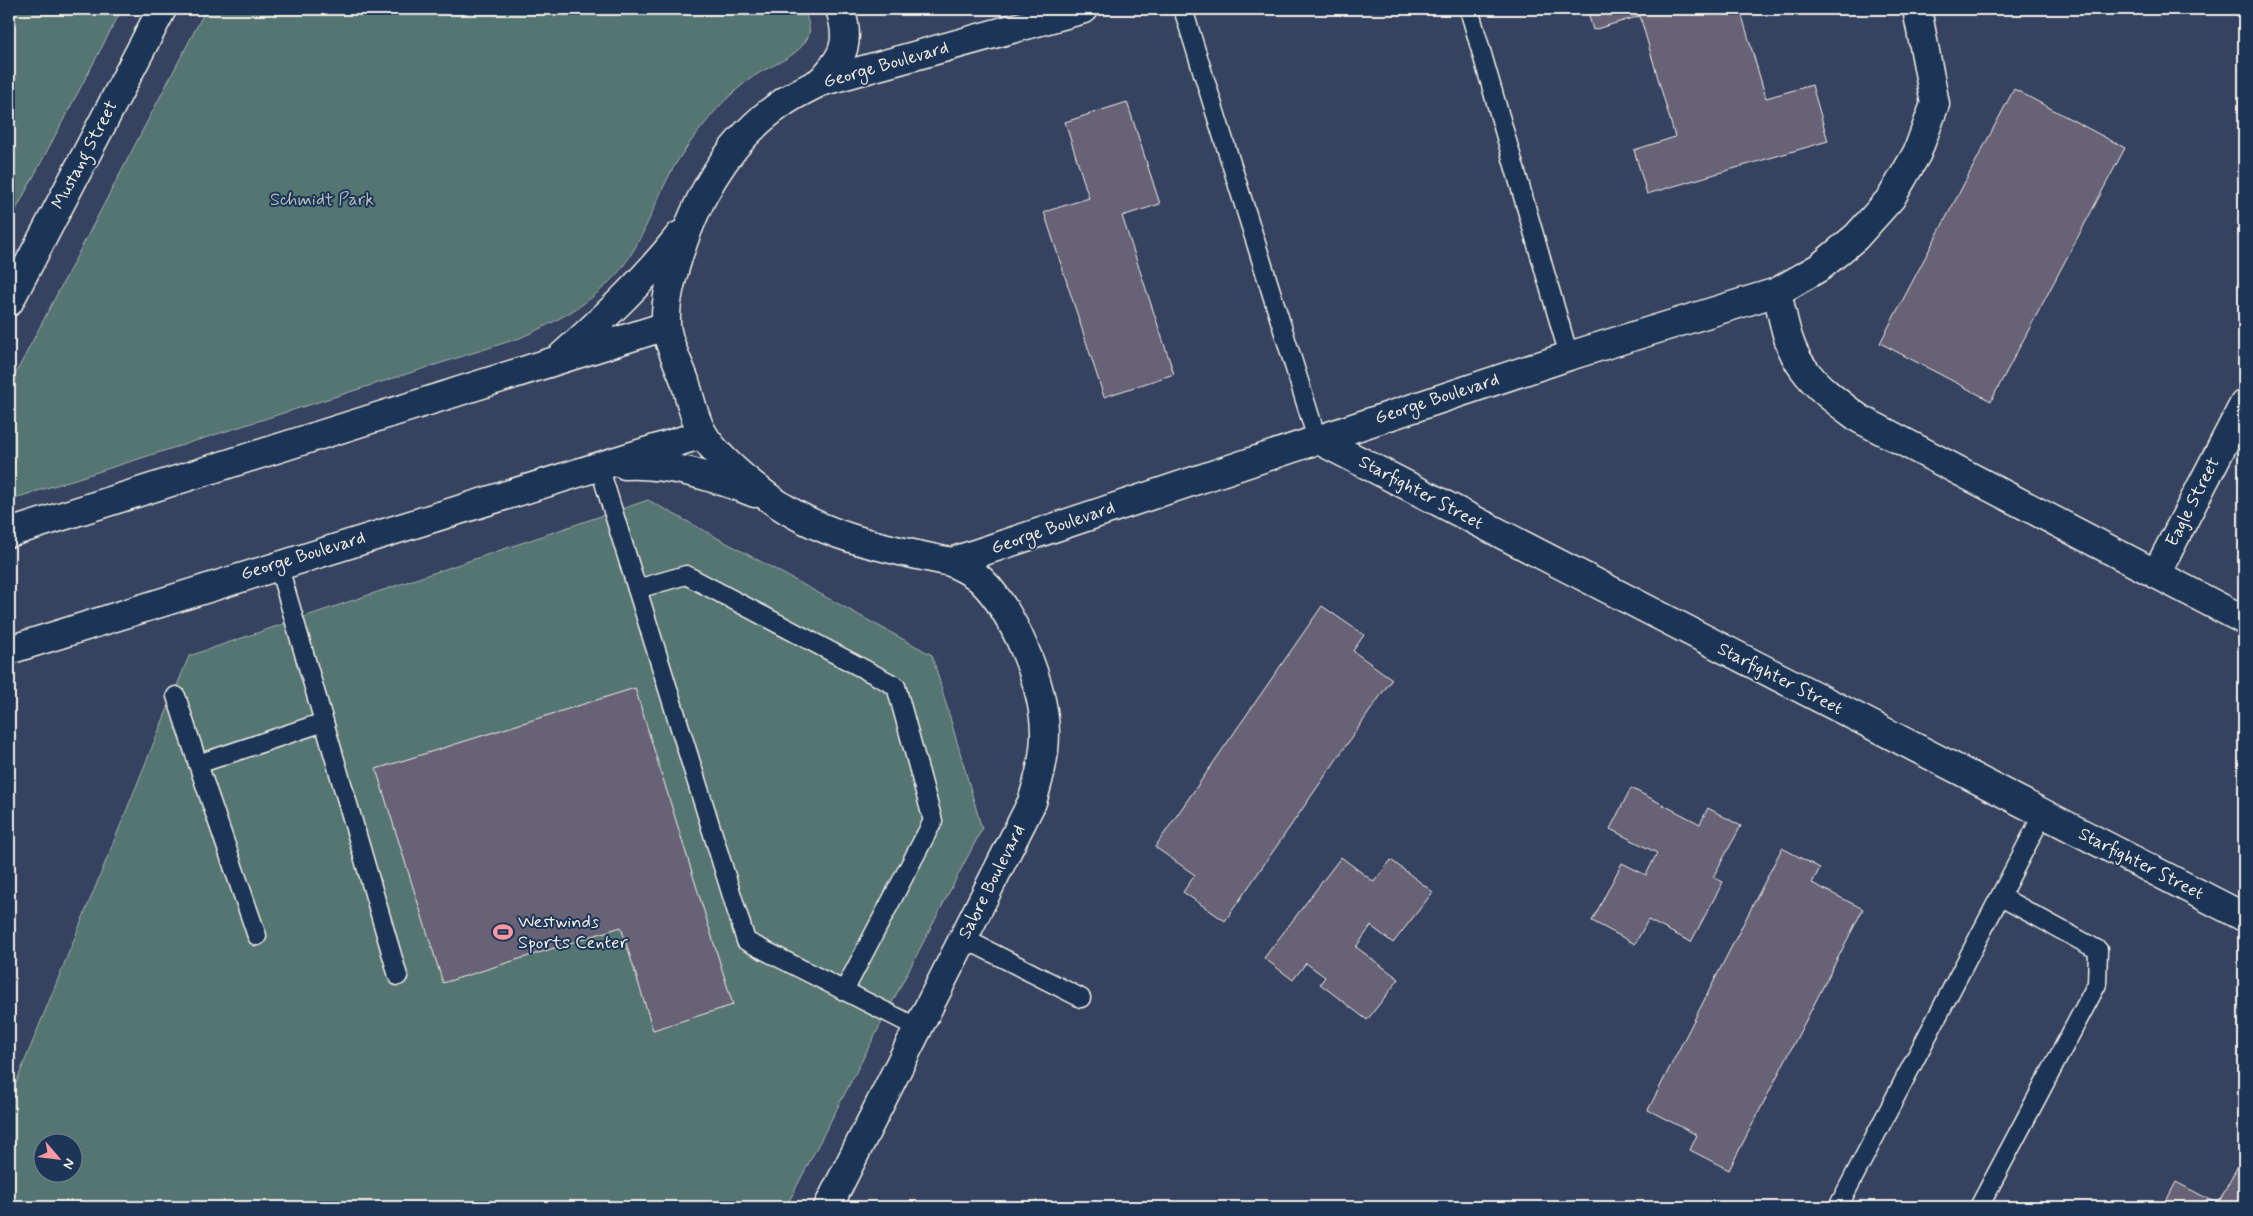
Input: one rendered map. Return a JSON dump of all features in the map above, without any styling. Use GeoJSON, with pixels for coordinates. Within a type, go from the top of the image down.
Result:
{"type":"FeatureCollection","features":[{"type":"Feature","properties":{"kind":"street","name":"Mustang Street"},"geometry":{"type":"LineString","coordinates":[[9,302],[162,9]]}},
{"type":"Feature","properties":{"kind":"street"},"geometry":{"type":"LineString","coordinates":[[820,82],[841,57],[846,40],[845,26],[840,9]]}},
{"type":"Feature","properties":{"kind":"street","name":"George Boulevard"},"geometry":{"type":"LineString","coordinates":[[557,361],[652,271],[689,223],[724,159],[750,129],[781,104],[820,82],[1084,9]]}},
{"type":"Feature","properties":{"kind":"street","name":"George Boulevard"},"geometry":{"type":"LineString","coordinates":[[689,223],[669,287],[666,326],[703,434],[739,473],[768,498],[798,517],[847,538],[896,551],[951,562],[1568,356],[1777,292],[1820,267],[1856,237],[1891,198],[1917,153],[1935,104],[1917,9]]}},
{"type":"Feature","properties":{"kind":"street"},"geometry":{"type":"LineString","coordinates":[[1777,292],[1787,335],[1802,368],[1830,398],[1860,419],[2244,620]]}},
{"type":"Feature","properties":{"kind":"street","name":"George Boulevard"},"geometry":{"type":"LineString","coordinates":[[9,533],[666,326]]}},
{"type":"Feature","properties":{"kind":"street","name":"Eagle Street"},"geometry":{"type":"LineString","coordinates":[[2156,574],[2244,404]]}},
{"type":"Feature","properties":{"kind":"street","name":"George Boulevard"},"geometry":{"type":"LineString","coordinates":[[9,650],[278,564],[703,434]]}},
{"type":"Feature","properties":{"kind":"street","name":"Starfighter Street"},"geometry":{"type":"LineString","coordinates":[[1317,439],[2244,917]]}},
{"type":"Feature","properties":{"kind":"street","name":"George Boulevard"},"geometry":{"type":"LineString","coordinates":[[599,466],[646,464],[679,470],[734,484],[768,498]]}},
{"type":"Feature","properties":{"kind":"street","name":"Sabre Boulevard"},"geometry":{"type":"LineString","coordinates":[[828,1207],[1032,802],[1042,769],[1045,731],[1041,700],[1021,637],[1000,601],[979,578],[951,562]]}},
{"type":"Feature","properties":{"kind":"lane"},"geometry":{"type":"LineString","coordinates":[[1183,9],[1317,439]]}},
{"type":"Feature","properties":{"kind":"lane"},"geometry":{"type":"LineString","coordinates":[[1469,9],[1568,356]]}},
{"type":"Feature","properties":{"kind":"lane"},"geometry":{"type":"LineString","coordinates":[[599,466],[746,941],[918,1028]]}},
{"type":"Feature","properties":{"kind":"lane"},"geometry":{"type":"LineString","coordinates":[[278,564],[398,976]]}},
{"type":"Feature","properties":{"kind":"lane"},"geometry":{"type":"LineString","coordinates":[[637,589],[686,575],[896,686],[933,822],[844,991]]}},
{"type":"Feature","properties":{"kind":"lane"},"geometry":{"type":"LineString","coordinates":[[176,696],[257,936]]}},
{"type":"Feature","properties":{"kind":"lane"},"geometry":{"type":"LineString","coordinates":[[198,764],[324,722]]}},
{"type":"Feature","properties":{"kind":"lane"},"geometry":{"type":"LineString","coordinates":[[1838,1207],[2044,814]]}},
{"type":"Feature","properties":{"kind":"lane"},"geometry":{"type":"LineString","coordinates":[[1979,1207],[2097,984],[2098,950],[2001,897]]}},
{"type":"Feature","properties":{"kind":"lane"},"geometry":{"type":"LineString","coordinates":[[963,938],[1081,998]]}},
{"type":"Feature","properties":{"kind":"shaded area"},"geometry":{"type":"Polygon","coordinates":[[[9,9],[2244,9],[2244,1207],[9,1207],[9,9]]]}},
{"type":"Feature","properties":{"kind":"green space"},"geometry":{"type":"Polygon","coordinates":[[[9,9],[122,9],[9,223],[9,9]]]}},
{"type":"Feature","properties":{"kind":"green space","name":"Schmidt Park"},"geometry":{"type":"Polygon","coordinates":[[[206,9],[804,9],[809,25],[809,34],[805,42],[792,55],[750,79],[727,98],[712,115],[687,146],[674,167],[645,229],[622,268],[592,298],[569,313],[520,338],[9,500],[9,386],[206,9]]]}},
{"type":"Feature","properties":{"kind":"green space","name":"Westwinds Sports Center"},"geometry":{"type":"Polygon","coordinates":[[[648,500],[932,655],[982,829],[786,1207],[9,1207],[9,1100],[189,656],[648,500]]]}},
{"type":"Feature","properties":{"kind":"building"},"geometry":{"type":"Polygon","coordinates":[[[1587,9],[1740,9],[1766,98],[1812,85],[1828,141],[1647,194],[1634,150],[1675,137],[1640,16],[1593,30],[1587,9]]]}},
{"type":"Feature","properties":{"kind":"building"},"geometry":{"type":"Polygon","coordinates":[[[2014,89],[2125,148],[1991,401],[1880,343],[2014,89]]]}},
{"type":"Feature","properties":{"kind":"building"},"geometry":{"type":"Polygon","coordinates":[[[1127,102],[1160,204],[1122,216],[1174,374],[1104,397],[1044,212],[1089,198],[1065,122],[1127,102]]]}},
{"type":"Feature","properties":{"kind":"building"},"geometry":{"type":"Polygon","coordinates":[[[1322,606],[1364,635],[1353,651],[1392,679],[1225,921],[1183,892],[1195,875],[1155,847],[1322,606]]]}},
{"type":"Feature","properties":{"kind":"building"},"geometry":{"type":"Polygon","coordinates":[[[635,688],[733,1005],[653,1030],[621,927],[443,983],[376,769],[635,688]]]}},
{"type":"Feature","properties":{"kind":"building"},"geometry":{"type":"Polygon","coordinates":[[[1631,788],[1700,824],[1708,808],[1741,826],[1713,877],[1723,882],[1691,942],[1648,920],[1635,944],[1592,921],[1622,863],[1646,875],[1657,853],[1610,829],[1631,788]]]}},
{"type":"Feature","properties":{"kind":"building"},"geometry":{"type":"Polygon","coordinates":[[[1782,848],[1820,868],[1812,883],[1863,909],[1729,1170],[1690,1150],[1697,1135],[1648,1110],[1782,848]]]}},
{"type":"Feature","properties":{"kind":"building"},"geometry":{"type":"Polygon","coordinates":[[[1341,857],[1374,882],[1391,860],[1433,892],[1393,943],[1371,926],[1356,947],[1399,979],[1367,1020],[1320,984],[1325,977],[1306,963],[1293,980],[1264,958],[1341,857]]]}},
{"type":"Feature","properties":{"kind":"building"},"geometry":{"type":"Polygon","coordinates":[[[2244,1154],[2244,1207],[2163,1207],[2176,1182],[2218,1204],[2244,1154]]]}},
{"type":"Feature","properties":{"kind":"place","name":"Westwinds Sports Center"},"geometry":{"type":"Point","coordinates":[503,932]}}]}
